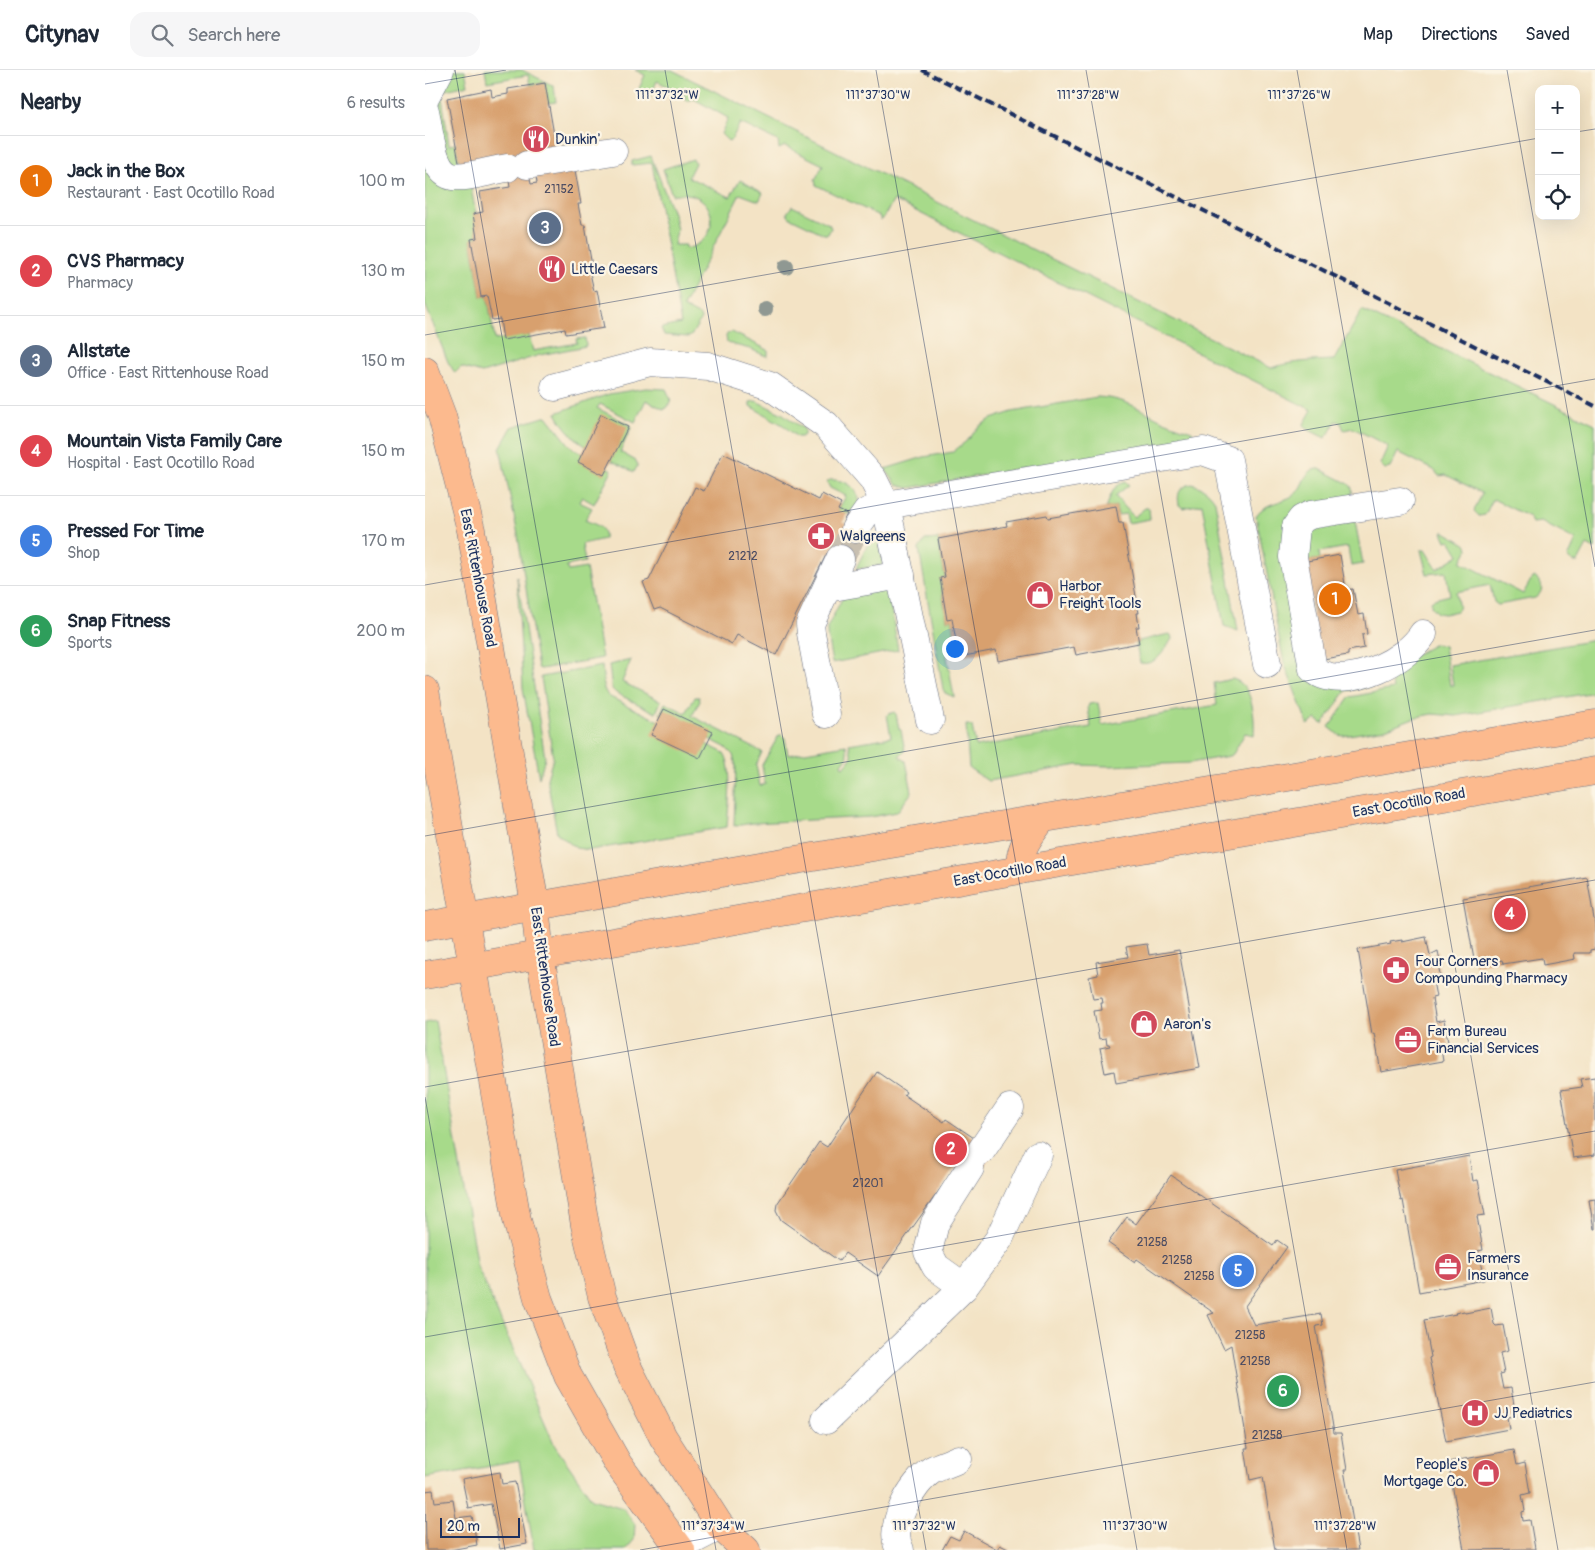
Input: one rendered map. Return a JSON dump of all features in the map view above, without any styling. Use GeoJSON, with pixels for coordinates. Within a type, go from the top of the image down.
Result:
{"type":"FeatureCollection","features":[{"type":"Feature","properties":{"kind":"main road","name":"East Rittenhouse Road"},"geometry":{"type":"LineString","coordinates":[[425,371],[434,417],[471,530],[535,905],[540,955],[585,1225],[602,1297],[627,1366],[663,1437],[721,1526],[746,1550]]}},
{"type":"Feature","properties":{"kind":"main road"},"geometry":{"type":"LineString","coordinates":[[425,690],[517,1220],[539,1298],[568,1376],[619,1464],[678,1549]]}},
{"type":"Feature","properties":{"kind":"main road"},"geometry":{"type":"LineString","coordinates":[[425,926],[535,905],[1595,724]]}},
{"type":"Feature","properties":{"kind":"main road","name":"East Ocotillo Road"},"geometry":{"type":"LineString","coordinates":[[425,975],[1595,771]]}},
{"type":"Feature","properties":{"kind":"main road"},"geometry":{"type":"LineString","coordinates":[[1020,870],[1019,858],[1021,851],[1042,819]]}},
{"type":"Feature","properties":{"kind":"street"},"geometry":{"type":"LineString","coordinates":[[425,98],[440,70]]}},
{"type":"Feature","properties":{"kind":"street"},"geometry":{"type":"LineString","coordinates":[[425,111],[436,162],[441,170],[449,175],[459,176],[613,152]]}},
{"type":"Feature","properties":{"kind":"street"},"geometry":{"type":"LineString","coordinates":[[555,387],[651,362],[708,366],[769,386],[826,425],[873,479],[886,505],[930,720]]}},
{"type":"Feature","properties":{"kind":"street"},"geometry":{"type":"LineString","coordinates":[[855,529],[867,512],[886,505],[1203,451],[1228,460],[1267,664]]}},
{"type":"Feature","properties":{"kind":"street"},"geometry":{"type":"LineString","coordinates":[[1400,501],[1310,515],[1296,527],[1293,557],[1313,669],[1322,675],[1347,678],[1367,674],[1412,648],[1423,634]]}},
{"type":"Feature","properties":{"kind":"street"},"geometry":{"type":"LineString","coordinates":[[826,714],[810,624],[840,559]]}},
{"type":"Feature","properties":{"kind":"street"},"geometry":{"type":"LineString","coordinates":[[827,588],[901,575]]}},
{"type":"Feature","properties":{"kind":"street"},"geometry":{"type":"LineString","coordinates":[[964,1287],[936,1268],[928,1252],[935,1222],[1009,1108]]}},
{"type":"Feature","properties":{"kind":"street"},"geometry":{"type":"LineString","coordinates":[[826,1420],[964,1287],[999,1239],[1037,1155]]}},
{"type":"Feature","properties":{"kind":"street"},"geometry":{"type":"LineString","coordinates":[[900,1550],[897,1546],[897,1528],[901,1510],[913,1488],[932,1471],[958,1459]]}},
{"type":"Feature","properties":{"kind":"street"},"geometry":{"type":"LineString","coordinates":[[678,1549],[721,1526]]}},
{"type":"Feature","properties":{"kind":"green space"},"geometry":{"type":"Polygon","coordinates":[[[448,70],[465,70],[468,85],[441,91],[449,145],[456,144],[460,167],[450,165],[432,100],[448,70]]]}},
{"type":"Feature","properties":{"kind":"green space"},"geometry":{"type":"Polygon","coordinates":[[[485,70],[522,70],[554,86],[556,102],[548,103],[545,83],[530,85],[528,75],[487,82],[485,70]]]}},
{"type":"Feature","properties":{"kind":"green space"},"geometry":{"type":"Polygon","coordinates":[[[635,70],[672,70],[1271,368],[1294,363],[1334,360],[1362,310],[1595,424],[1595,549],[1587,545],[1578,562],[1573,562],[1568,558],[1576,540],[1541,522],[1532,523],[1529,517],[1493,499],[1485,515],[1479,516],[1474,511],[1482,493],[1446,475],[1439,476],[1434,470],[1398,452],[1390,468],[1385,469],[1380,464],[1388,446],[1353,428],[1344,430],[1341,423],[1336,421],[1325,438],[1305,428],[1304,424],[1312,410],[894,200],[881,221],[879,216],[816,185],[815,180],[823,165],[785,146],[779,149],[778,141],[740,123],[732,139],[728,141],[721,134],[728,118],[694,99],[686,101],[685,95],[657,81],[650,97],[642,98],[638,95],[638,91],[645,75],[635,70]]]}},
{"type":"Feature","properties":{"kind":"green space"},"geometry":{"type":"Polygon","coordinates":[[[425,153],[471,188],[476,214],[477,238],[471,240],[481,297],[487,296],[495,340],[529,335],[533,351],[577,343],[576,339],[585,338],[586,346],[540,355],[482,373],[461,367],[455,373],[448,362],[425,304],[425,153]]]}},
{"type":"Feature","properties":{"kind":"green space"},"geometry":{"type":"Polygon","coordinates":[[[651,156],[674,216],[677,230],[674,245],[685,245],[686,249],[699,243],[707,235],[711,225],[711,214],[707,205],[699,198],[687,194],[672,195],[663,169],[693,159],[695,163],[688,177],[730,197],[740,180],[763,193],[759,201],[740,194],[683,307],[700,316],[701,319],[691,336],[688,337],[664,335],[661,328],[681,324],[652,163],[632,165],[632,161],[651,156]]]}},
{"type":"Feature","properties":{"kind":"green space"},"geometry":{"type":"Polygon","coordinates":[[[792,206],[829,224],[831,228],[828,234],[824,234],[789,217],[787,213],[792,206]]]}},
{"type":"Feature","properties":{"kind":"green space"},"geometry":{"type":"Polygon","coordinates":[[[732,332],[768,350],[768,356],[727,343],[726,336],[732,332]]]}},
{"type":"Feature","properties":{"kind":"green space"},"geometry":{"type":"Polygon","coordinates":[[[646,388],[666,389],[671,400],[667,408],[663,409],[646,400],[635,422],[600,404],[597,408],[632,426],[620,452],[636,461],[638,465],[634,472],[600,455],[580,442],[571,434],[556,413],[609,394],[646,388]]]}},
{"type":"Feature","properties":{"kind":"green space"},"geometry":{"type":"Polygon","coordinates":[[[1097,397],[1128,403],[1165,421],[1192,431],[1196,438],[909,488],[897,485],[885,469],[924,457],[953,452],[970,438],[978,427],[991,419],[1012,412],[1097,397]]]}},
{"type":"Feature","properties":{"kind":"green space"},"geometry":{"type":"Polygon","coordinates":[[[756,401],[783,414],[804,429],[804,435],[797,437],[783,425],[750,406],[750,402],[756,401]]]}},
{"type":"Feature","properties":{"kind":"green space"},"geometry":{"type":"Polygon","coordinates":[[[547,416],[574,449],[612,470],[594,504],[582,497],[579,502],[592,508],[585,520],[602,529],[604,539],[582,544],[585,562],[566,566],[568,571],[586,568],[602,658],[541,669],[538,668],[518,535],[500,448],[512,427],[547,416]]]}},
{"type":"Feature","properties":{"kind":"green space"},"geometry":{"type":"Polygon","coordinates":[[[1320,469],[1349,484],[1352,492],[1351,496],[1301,510],[1307,669],[1382,673],[1384,684],[1346,691],[1323,724],[1316,719],[1308,725],[1284,663],[1256,516],[1263,508],[1294,495],[1298,492],[1310,472],[1320,469]]]}},
{"type":"Feature","properties":{"kind":"green space"},"geometry":{"type":"Polygon","coordinates":[[[830,480],[846,483],[857,493],[859,504],[852,512],[847,514],[838,510],[846,496],[830,488],[827,482],[830,480]]]}},
{"type":"Feature","properties":{"kind":"green space"},"geometry":{"type":"Polygon","coordinates":[[[1126,482],[1129,485],[1115,496],[1134,517],[1145,508],[1149,508],[1150,519],[1128,523],[1126,514],[1118,515],[1116,506],[1106,508],[1115,488],[1121,483],[1126,482]]]}},
{"type":"Feature","properties":{"kind":"green space"},"geometry":{"type":"Polygon","coordinates":[[[1192,484],[1205,490],[1215,501],[1238,631],[1224,626],[1202,504],[1183,508],[1179,505],[1178,497],[1180,491],[1192,484]]]}},
{"type":"Feature","properties":{"kind":"green space"},"geometry":{"type":"Polygon","coordinates":[[[1355,521],[1363,564],[1351,566],[1348,547],[1319,552],[1320,559],[1305,561],[1308,528],[1355,521]]]}},
{"type":"Feature","properties":{"kind":"green space"},"geometry":{"type":"Polygon","coordinates":[[[1442,532],[1467,545],[1468,549],[1461,562],[1523,594],[1534,577],[1540,582],[1542,588],[1540,593],[1535,598],[1498,605],[1494,602],[1490,585],[1456,592],[1459,609],[1444,614],[1437,613],[1431,606],[1431,601],[1450,595],[1446,572],[1427,574],[1421,550],[1425,550],[1437,569],[1459,555],[1450,540],[1446,541],[1442,532]]]}},
{"type":"Feature","properties":{"kind":"green space"},"geometry":{"type":"Polygon","coordinates":[[[938,539],[945,577],[940,579],[947,620],[952,619],[957,649],[946,651],[954,697],[945,693],[943,689],[919,549],[925,540],[938,539]]]}},
{"type":"Feature","properties":{"kind":"green space"},"geometry":{"type":"Polygon","coordinates":[[[870,540],[877,540],[879,542],[883,565],[857,569],[857,566],[870,540]]]}},
{"type":"Feature","properties":{"kind":"green space"},"geometry":{"type":"Polygon","coordinates":[[[517,576],[545,758],[539,778],[523,688],[517,576]]]}},
{"type":"Feature","properties":{"kind":"green space"},"geometry":{"type":"Polygon","coordinates":[[[888,590],[898,650],[832,663],[827,628],[845,593],[888,590]]]}},
{"type":"Feature","properties":{"kind":"green space"},"geometry":{"type":"Polygon","coordinates":[[[1169,634],[1172,639],[1155,660],[1140,663],[1136,644],[1139,641],[1169,634]]]}},
{"type":"Feature","properties":{"kind":"green space"},"geometry":{"type":"Polygon","coordinates":[[[1595,640],[1595,692],[1456,716],[1432,714],[1416,717],[1385,729],[1343,736],[1329,727],[1350,697],[1393,689],[1389,669],[1435,644],[1444,646],[1450,685],[1453,685],[1450,665],[1595,640]]]}},
{"type":"Feature","properties":{"kind":"green space"},"geometry":{"type":"Polygon","coordinates":[[[631,660],[622,682],[661,701],[656,713],[616,693],[612,689],[609,665],[631,660]]]}},
{"type":"Feature","properties":{"kind":"green space"},"geometry":{"type":"Polygon","coordinates":[[[602,666],[604,689],[608,696],[724,753],[727,759],[730,778],[727,827],[590,850],[576,848],[557,833],[547,779],[553,758],[541,677],[602,666]]]}},
{"type":"Feature","properties":{"kind":"green space"},"geometry":{"type":"Polygon","coordinates":[[[1232,679],[1239,682],[1248,694],[1253,710],[1254,735],[1245,733],[1233,754],[1229,756],[1190,763],[1108,766],[1078,765],[988,781],[969,768],[966,725],[972,726],[976,747],[1091,727],[1089,704],[1098,703],[1102,725],[1217,705],[1214,683],[1232,679]]]}},
{"type":"Feature","properties":{"kind":"green space"},"geometry":{"type":"Polygon","coordinates":[[[695,697],[699,697],[700,701],[692,716],[762,752],[756,765],[760,786],[765,784],[762,765],[779,735],[785,738],[788,755],[846,745],[848,756],[841,766],[844,767],[852,757],[849,744],[891,737],[887,715],[894,712],[899,729],[901,730],[905,751],[899,756],[906,761],[912,792],[897,812],[870,817],[753,823],[734,826],[736,766],[733,755],[725,747],[660,714],[665,703],[686,713],[695,697]]]}},
{"type":"Feature","properties":{"kind":"green space"},"geometry":{"type":"Polygon","coordinates":[[[435,1021],[477,1266],[555,1446],[592,1499],[623,1508],[635,1524],[634,1540],[625,1550],[534,1550],[519,1461],[425,1478],[425,1023],[435,1021]]]}},
{"type":"Feature","properties":{"kind":"building"},"geometry":{"type":"Polygon","coordinates":[[[545,83],[557,152],[526,157],[531,184],[537,183],[536,176],[575,170],[581,204],[578,204],[582,225],[585,225],[593,272],[590,273],[594,291],[597,290],[604,328],[566,334],[565,329],[503,340],[500,319],[492,320],[487,296],[481,297],[471,239],[477,238],[473,214],[483,212],[480,192],[510,187],[505,159],[460,167],[447,98],[491,89],[492,97],[508,94],[508,89],[545,83]]]}},
{"type":"Feature","properties":{"kind":"building"},"geometry":{"type":"Polygon","coordinates":[[[601,414],[628,427],[604,475],[578,462],[601,414]]]}},
{"type":"Feature","properties":{"kind":"building"},"geometry":{"type":"Polygon","coordinates":[[[723,453],[819,500],[822,494],[841,504],[838,510],[847,514],[843,522],[864,533],[848,564],[827,553],[776,655],[737,635],[732,644],[660,608],[654,610],[643,582],[649,580],[695,487],[704,491],[723,453]]]}},
{"type":"Feature","properties":{"kind":"building","name":"Harbor Freight Tools"},"geometry":{"type":"Polygon","coordinates":[[[1116,506],[1119,523],[1123,523],[1139,613],[1137,613],[1139,627],[1136,627],[1139,643],[1076,655],[1074,647],[998,661],[996,650],[959,657],[952,619],[947,620],[940,578],[945,577],[938,539],[1007,526],[1006,522],[1047,515],[1048,518],[1116,506]]]}},
{"type":"Feature","properties":{"kind":"building"},"geometry":{"type":"Polygon","coordinates":[[[1340,555],[1346,590],[1353,589],[1358,615],[1364,614],[1367,634],[1362,635],[1364,648],[1348,651],[1348,655],[1317,660],[1307,561],[1340,555]]]}},
{"type":"Feature","properties":{"kind":"building"},"geometry":{"type":"Polygon","coordinates":[[[664,709],[713,732],[700,758],[651,735],[664,709]]]}},
{"type":"Feature","properties":{"kind":"building"},"geometry":{"type":"Polygon","coordinates":[[[1587,877],[1595,925],[1595,949],[1590,950],[1590,953],[1574,953],[1575,959],[1543,965],[1542,958],[1503,964],[1502,960],[1475,965],[1463,898],[1587,877]]]}},
{"type":"Feature","properties":{"kind":"building"},"geometry":{"type":"Polygon","coordinates":[[[1426,937],[1430,955],[1438,951],[1441,979],[1433,981],[1436,997],[1432,998],[1436,1022],[1444,1020],[1449,1047],[1441,1049],[1443,1061],[1381,1072],[1374,1033],[1372,1034],[1358,950],[1391,944],[1390,942],[1402,940],[1402,942],[1426,937]]]}},
{"type":"Feature","properties":{"kind":"building","name":"Aaron's"},"geometry":{"type":"Polygon","coordinates":[[[1147,944],[1149,955],[1179,950],[1200,1068],[1116,1083],[1114,1071],[1105,1073],[1100,1048],[1110,1046],[1107,1044],[1106,1038],[1099,1039],[1094,1011],[1102,1010],[1101,1003],[1103,1003],[1102,998],[1093,999],[1089,977],[1098,975],[1096,962],[1128,957],[1126,947],[1147,944]]]}},
{"type":"Feature","properties":{"kind":"building"},"geometry":{"type":"Polygon","coordinates":[[[877,1072],[906,1092],[904,1095],[944,1122],[946,1119],[977,1140],[990,1157],[979,1174],[960,1161],[878,1276],[845,1253],[839,1261],[781,1220],[776,1210],[777,1204],[819,1142],[827,1147],[877,1072]]]}},
{"type":"Feature","properties":{"kind":"building"},"geometry":{"type":"Polygon","coordinates":[[[1595,1077],[1595,1155],[1573,1158],[1561,1090],[1582,1087],[1580,1079],[1595,1077]]]}},
{"type":"Feature","properties":{"kind":"building"},"geometry":{"type":"Polygon","coordinates":[[[1469,1156],[1473,1181],[1478,1180],[1485,1215],[1477,1216],[1483,1250],[1478,1251],[1484,1280],[1419,1292],[1403,1200],[1401,1201],[1395,1170],[1469,1156]]]}},
{"type":"Feature","properties":{"kind":"building"},"geometry":{"type":"Polygon","coordinates":[[[1171,1175],[1273,1246],[1277,1240],[1287,1247],[1245,1306],[1254,1325],[1321,1314],[1323,1325],[1316,1326],[1334,1433],[1341,1433],[1347,1470],[1344,1470],[1358,1550],[1275,1550],[1263,1477],[1250,1480],[1245,1448],[1248,1448],[1231,1345],[1224,1349],[1208,1315],[1214,1313],[1137,1259],[1135,1262],[1108,1243],[1127,1217],[1136,1224],[1171,1175]]]}},
{"type":"Feature","properties":{"kind":"building"},"geometry":{"type":"Polygon","coordinates":[[[1595,1199],[1595,1229],[1594,1229],[1589,1200],[1595,1199]]]}},
{"type":"Feature","properties":{"kind":"building"},"geometry":{"type":"Polygon","coordinates":[[[1491,1308],[1494,1324],[1496,1326],[1503,1325],[1508,1351],[1500,1353],[1504,1373],[1500,1374],[1503,1389],[1511,1388],[1516,1416],[1507,1417],[1509,1429],[1446,1441],[1429,1358],[1431,1357],[1424,1320],[1464,1311],[1465,1313],[1491,1308]]]}},
{"type":"Feature","properties":{"kind":"building"},"geometry":{"type":"Polygon","coordinates":[[[1514,1450],[1517,1465],[1525,1463],[1530,1493],[1522,1495],[1525,1511],[1522,1512],[1523,1521],[1530,1520],[1535,1549],[1464,1550],[1448,1462],[1514,1450]]]}},
{"type":"Feature","properties":{"kind":"building"},"geometry":{"type":"Polygon","coordinates":[[[500,1472],[502,1484],[515,1482],[527,1544],[500,1549],[491,1504],[468,1508],[462,1479],[500,1472]]]}},
{"type":"Feature","properties":{"kind":"building"},"geometry":{"type":"Polygon","coordinates":[[[433,1490],[435,1502],[453,1500],[456,1518],[472,1516],[477,1545],[450,1550],[426,1550],[425,1491],[433,1490]]]}},
{"type":"Feature","properties":{"kind":"building"},"geometry":{"type":"Polygon","coordinates":[[[964,1531],[997,1549],[1000,1545],[1010,1550],[942,1550],[950,1536],[959,1540],[964,1531]]]}},
{"type":"Feature","properties":{"kind":"tunnel"},"geometry":{"type":"LineString","coordinates":[[840,559],[855,529]]}},
{"type":"Feature","properties":{"kind":"railway"},"geometry":{"type":"LineString","coordinates":[[922,70],[1595,406]]}},
{"type":"Feature","properties":{"kind":"place","name":"Dunkin'"},"geometry":{"type":"Point","coordinates":[536,139]}},
{"type":"Feature","properties":{"kind":"place","name":"Allstate"},"geometry":{"type":"Point","coordinates":[545,228]}},
{"type":"Feature","properties":{"kind":"place","name":"Little Caesars"},"geometry":{"type":"Point","coordinates":[552,269]}},
{"type":"Feature","properties":{"kind":"place","name":"Walgreens"},"geometry":{"type":"Point","coordinates":[821,536]}},
{"type":"Feature","properties":{"kind":"place","name":"Harbor Freight Tools"},"geometry":{"type":"Point","coordinates":[1040,595]}},
{"type":"Feature","properties":{"kind":"place","name":"Jack in the Box"},"geometry":{"type":"Point","coordinates":[1335,599]}},
{"type":"Feature","properties":{"kind":"place","name":"Mountain Vista Family Care"},"geometry":{"type":"Point","coordinates":[1510,914]}},
{"type":"Feature","properties":{"kind":"place","name":"Four Corners Compounding Pharmacy"},"geometry":{"type":"Point","coordinates":[1396,970]}},
{"type":"Feature","properties":{"kind":"place","name":"Aaron's"},"geometry":{"type":"Point","coordinates":[1144,1024]}},
{"type":"Feature","properties":{"kind":"place","name":"Farm Bureau Financial Services"},"geometry":{"type":"Point","coordinates":[1408,1040]}},
{"type":"Feature","properties":{"kind":"place","name":"CVS Pharmacy"},"geometry":{"type":"Point","coordinates":[951,1149]}},
{"type":"Feature","properties":{"kind":"place","name":"Farmers Insurance"},"geometry":{"type":"Point","coordinates":[1448,1267]}},
{"type":"Feature","properties":{"kind":"place","name":"Pressed For Time"},"geometry":{"type":"Point","coordinates":[1238,1271]}},
{"type":"Feature","properties":{"kind":"place","name":"Snap Fitness"},"geometry":{"type":"Point","coordinates":[1283,1391]}},
{"type":"Feature","properties":{"kind":"place","name":"JJ Pediatrics"},"geometry":{"type":"Point","coordinates":[1475,1413]}},
{"type":"Feature","properties":{"kind":"place","name":"People's Mortgage Co."},"geometry":{"type":"Point","coordinates":[1486,1473]}}]}
